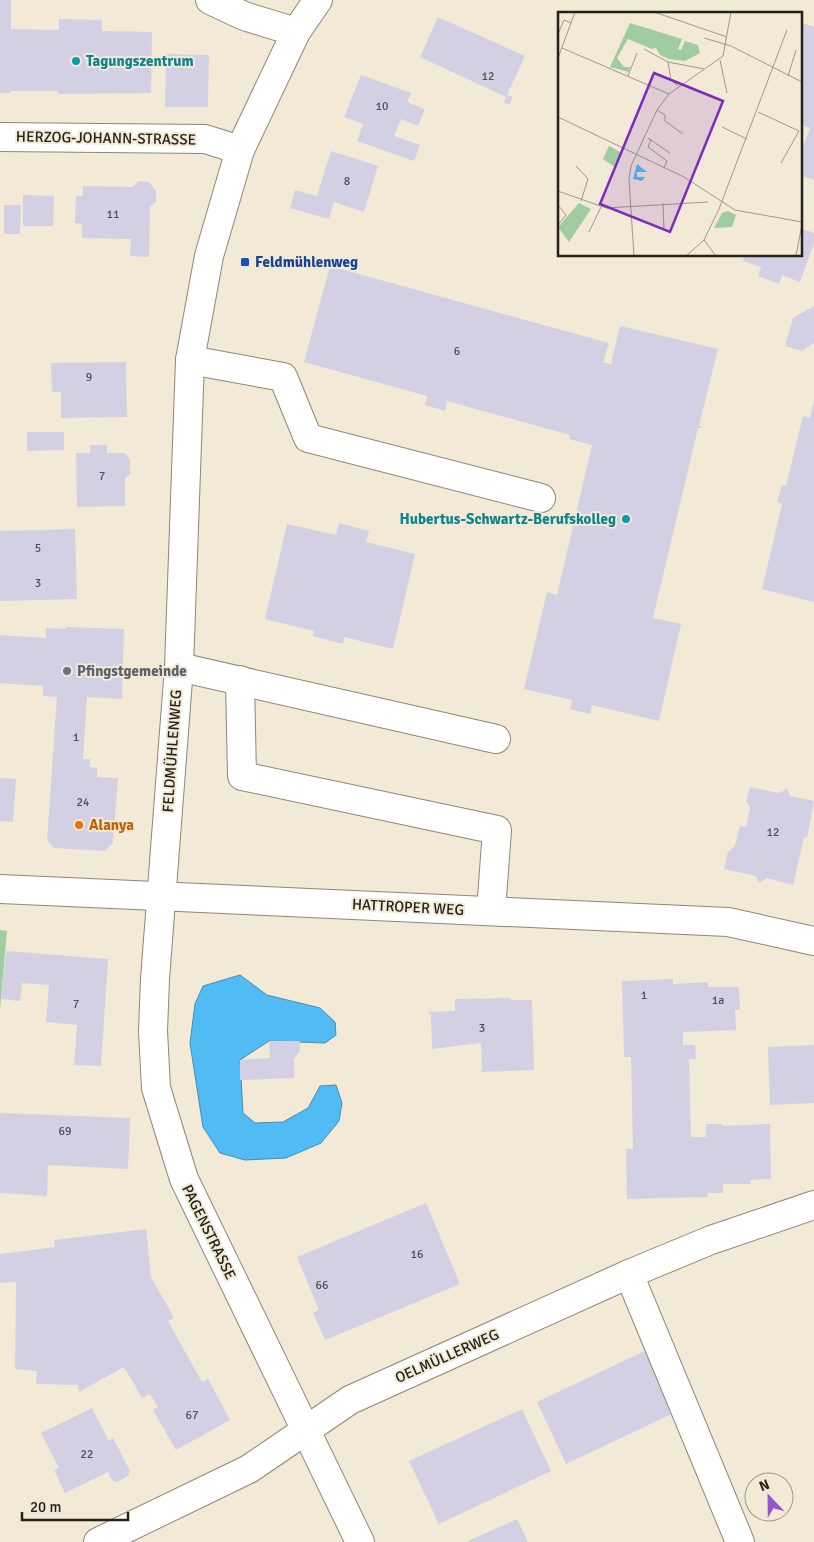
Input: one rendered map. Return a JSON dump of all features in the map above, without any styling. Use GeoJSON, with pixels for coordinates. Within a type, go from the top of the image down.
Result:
{"type":"FeatureCollection","features":[{"type":"Feature","properties":{"kind":"street"},"geometry":{"type":"LineString","coordinates":[[210,0],[244,16],[296,32]]}},
{"type":"Feature","properties":{"kind":"street","name":"FELDMÜHLENWEG"},"geometry":{"type":"LineString","coordinates":[[161,897],[179,666],[190,360],[209,256],[240,150],[296,32],[318,0]]}},
{"type":"Feature","properties":{"kind":"street","name":"HERZOG-JOHANN-STRASSE"},"geometry":{"type":"LineString","coordinates":[[0,137],[204,139],[240,150]]}},
{"type":"Feature","properties":{"kind":"street"},"geometry":{"type":"LineString","coordinates":[[190,360],[283,377],[308,438],[541,498]]}},
{"type":"Feature","properties":{"kind":"street"},"geometry":{"type":"LineString","coordinates":[[179,666],[496,739]]}},
{"type":"Feature","properties":{"kind":"street"},"geometry":{"type":"LineString","coordinates":[[240,680],[242,776],[497,830],[491,911]]}},
{"type":"Feature","properties":{"kind":"street","name":"HATTROPER WEG"},"geometry":{"type":"LineString","coordinates":[[0,889],[728,922],[814,940]]}},
{"type":"Feature","properties":{"kind":"street","name":"PAGENSTRASSE"},"geometry":{"type":"LineString","coordinates":[[161,897],[153,1031],[156,1088],[184,1179],[360,1542]]}},
{"type":"Feature","properties":{"kind":"street","name":"OELMÜLLERWEG"},"geometry":{"type":"LineString","coordinates":[[98,1542],[249,1469],[306,1432],[350,1400],[629,1274],[711,1240],[814,1205]]}},
{"type":"Feature","properties":{"kind":"street"},"geometry":{"type":"LineString","coordinates":[[629,1274],[740,1542]]}},
{"type":"Feature","properties":{"kind":"green space"},"geometry":{"type":"Polygon","coordinates":[[[0,930],[7,931],[0,1009],[0,930]]]}},
{"type":"Feature","properties":{"kind":"water"},"geometry":{"type":"Polygon","coordinates":[[[240,975],[267,995],[320,1008],[335,1022],[336,1035],[325,1043],[269,1041],[240,1060],[243,1113],[255,1123],[283,1122],[308,1108],[320,1086],[336,1085],[342,1103],[339,1121],[321,1143],[286,1158],[245,1160],[220,1153],[203,1127],[190,1043],[195,1004],[203,986],[240,975]]]}},
{"type":"Feature","properties":{"kind":"building","name":"Tagungszentrum"},"geometry":{"type":"Polygon","coordinates":[[[0,0],[11,0],[11,29],[59,30],[59,19],[102,20],[102,31],[152,32],[151,93],[58,94],[58,91],[10,91],[10,93],[0,93],[0,0]]]}},
{"type":"Feature","properties":{"kind":"building"},"geometry":{"type":"Polygon","coordinates":[[[438,17],[525,56],[507,95],[513,97],[509,105],[504,102],[506,97],[420,57],[438,17]]]}},
{"type":"Feature","properties":{"kind":"building"},"geometry":{"type":"Polygon","coordinates":[[[802,23],[814,27],[814,180],[802,176],[802,150],[810,128],[802,125],[802,23]]]}},
{"type":"Feature","properties":{"kind":"building"},"geometry":{"type":"Polygon","coordinates":[[[166,54],[209,55],[208,107],[165,107],[166,54]]]}},
{"type":"Feature","properties":{"kind":"building"},"geometry":{"type":"Polygon","coordinates":[[[361,75],[411,93],[407,102],[425,109],[418,126],[401,119],[394,136],[420,145],[414,161],[357,141],[363,124],[344,117],[361,75]]]}},
{"type":"Feature","properties":{"kind":"building"},"geometry":{"type":"Polygon","coordinates":[[[331,151],[378,166],[364,212],[334,202],[329,219],[290,208],[295,190],[317,196],[331,151]]]}},
{"type":"Feature","properties":{"kind":"building"},"geometry":{"type":"Polygon","coordinates":[[[139,181],[149,182],[156,191],[156,202],[150,206],[149,257],[130,256],[131,239],[82,238],[82,224],[75,223],[76,196],[83,196],[83,186],[132,187],[139,181]]]}},
{"type":"Feature","properties":{"kind":"building"},"geometry":{"type":"Polygon","coordinates":[[[23,195],[54,196],[53,226],[23,226],[23,195]]]}},
{"type":"Feature","properties":{"kind":"building"},"geometry":{"type":"Polygon","coordinates":[[[4,205],[21,205],[20,234],[4,234],[4,205]]]}},
{"type":"Feature","properties":{"kind":"building"},"geometry":{"type":"Polygon","coordinates":[[[802,229],[814,233],[814,243],[800,282],[782,275],[779,284],[758,276],[761,267],[743,261],[745,256],[802,256],[802,229]]]}},
{"type":"Feature","properties":{"kind":"building"},"geometry":{"type":"Polygon","coordinates":[[[330,266],[609,343],[603,362],[611,364],[620,326],[718,349],[699,426],[703,428],[698,428],[653,618],[681,624],[659,721],[592,705],[590,714],[570,709],[572,700],[524,689],[547,592],[557,595],[592,445],[569,439],[570,435],[447,401],[445,411],[425,405],[427,396],[304,362],[330,266]]]}},
{"type":"Feature","properties":{"kind":"building"},"geometry":{"type":"Polygon","coordinates":[[[814,306],[814,343],[802,351],[785,346],[793,318],[814,306]]]}},
{"type":"Feature","properties":{"kind":"building"},"geometry":{"type":"Polygon","coordinates":[[[126,362],[127,417],[61,418],[61,392],[52,392],[51,363],[126,362]]]}},
{"type":"Feature","properties":{"kind":"building"},"geometry":{"type":"Polygon","coordinates":[[[813,404],[814,602],[762,589],[782,504],[777,502],[782,485],[786,486],[803,416],[810,418],[813,404]]]}},
{"type":"Feature","properties":{"kind":"building"},"geometry":{"type":"Polygon","coordinates":[[[27,432],[64,432],[64,450],[27,451],[27,432]]]}},
{"type":"Feature","properties":{"kind":"building"},"geometry":{"type":"Polygon","coordinates":[[[90,445],[107,445],[107,453],[125,453],[130,460],[130,474],[125,478],[125,506],[77,507],[76,453],[90,453],[90,445]]]}},
{"type":"Feature","properties":{"kind":"building"},"geometry":{"type":"Polygon","coordinates":[[[339,523],[369,531],[366,542],[415,554],[393,649],[344,637],[343,644],[313,636],[314,631],[265,619],[287,524],[336,535],[339,523]]]}},
{"type":"Feature","properties":{"kind":"building"},"geometry":{"type":"Polygon","coordinates":[[[75,529],[77,599],[0,601],[0,531],[75,529]]]}},
{"type":"Feature","properties":{"kind":"building"},"geometry":{"type":"Polygon","coordinates":[[[66,627],[124,629],[122,699],[87,697],[83,759],[90,759],[90,767],[97,768],[97,777],[118,778],[113,843],[104,851],[54,848],[47,840],[57,697],[43,696],[43,686],[0,683],[0,635],[46,638],[46,628],[66,629],[66,627]]]}},
{"type":"Feature","properties":{"kind":"building"},"geometry":{"type":"Polygon","coordinates":[[[0,778],[16,779],[13,822],[0,821],[0,778]]]}},
{"type":"Feature","properties":{"kind":"building"},"geometry":{"type":"Polygon","coordinates":[[[750,787],[779,793],[787,789],[790,796],[814,801],[807,838],[804,837],[793,885],[767,878],[759,883],[756,876],[724,869],[728,852],[735,846],[740,826],[746,827],[750,808],[746,801],[750,787]]]}},
{"type":"Feature","properties":{"kind":"building"},"geometry":{"type":"Polygon","coordinates":[[[6,951],[108,959],[101,1066],[74,1065],[77,1025],[46,1022],[49,985],[22,983],[20,1001],[1,999],[6,951]]]}},
{"type":"Feature","properties":{"kind":"building"},"geometry":{"type":"Polygon","coordinates":[[[673,979],[673,984],[708,982],[708,987],[739,987],[740,1010],[735,1010],[736,1030],[683,1032],[683,1045],[695,1045],[696,1059],[689,1059],[691,1137],[706,1137],[706,1124],[722,1124],[722,1126],[770,1124],[771,1179],[750,1180],[751,1184],[723,1184],[723,1193],[707,1193],[708,1197],[627,1199],[626,1149],[633,1149],[631,1057],[624,1057],[622,981],[673,979]]]}},
{"type":"Feature","properties":{"kind":"building"},"geometry":{"type":"Polygon","coordinates":[[[511,998],[511,1000],[532,1000],[534,1070],[480,1072],[482,1070],[481,1043],[432,1049],[431,1014],[427,1012],[455,1011],[455,999],[511,998]]]}},
{"type":"Feature","properties":{"kind":"building"},"geometry":{"type":"Polygon","coordinates":[[[269,1041],[300,1041],[300,1051],[294,1059],[294,1078],[240,1080],[240,1060],[270,1058],[269,1041]]]}},
{"type":"Feature","properties":{"kind":"building"},"geometry":{"type":"Polygon","coordinates":[[[814,1045],[814,1103],[770,1105],[768,1047],[814,1045]]]}},
{"type":"Feature","properties":{"kind":"building"},"geometry":{"type":"Polygon","coordinates":[[[0,1113],[130,1118],[128,1169],[48,1165],[47,1196],[0,1193],[0,1113]]]}},
{"type":"Feature","properties":{"kind":"building"},"geometry":{"type":"Polygon","coordinates":[[[426,1203],[460,1284],[325,1340],[313,1313],[319,1310],[297,1257],[426,1203]]]}},
{"type":"Feature","properties":{"kind":"building"},"geometry":{"type":"Polygon","coordinates":[[[146,1229],[151,1277],[174,1318],[168,1321],[202,1382],[208,1379],[230,1420],[176,1450],[153,1410],[158,1407],[150,1394],[142,1398],[124,1367],[79,1392],[78,1385],[36,1384],[37,1371],[15,1369],[16,1282],[0,1283],[0,1254],[55,1247],[54,1240],[146,1229]]]}},
{"type":"Feature","properties":{"kind":"building"},"geometry":{"type":"Polygon","coordinates":[[[649,1349],[678,1411],[566,1464],[537,1402],[649,1349]]]}},
{"type":"Feature","properties":{"kind":"building"},"geometry":{"type":"Polygon","coordinates":[[[92,1408],[109,1441],[113,1438],[130,1471],[128,1476],[117,1482],[112,1480],[108,1472],[65,1493],[54,1470],[59,1468],[41,1433],[92,1408]]]}},
{"type":"Feature","properties":{"kind":"building"},"geometry":{"type":"Polygon","coordinates":[[[522,1409],[551,1471],[439,1524],[409,1461],[522,1409]]]}},
{"type":"Feature","properties":{"kind":"building"},"geometry":{"type":"Polygon","coordinates":[[[517,1519],[528,1542],[466,1542],[517,1519]]]}},
{"type":"Feature","properties":{"kind":"place","name":"Tagungszentrum"},"geometry":{"type":"Point","coordinates":[76,61]}},
{"type":"Feature","properties":{"kind":"place","name":"Feldmühlenweg"},"geometry":{"type":"Point","coordinates":[245,262]}},
{"type":"Feature","properties":{"kind":"place","name":"Hubertus-Schwartz-Berufskolleg"},"geometry":{"type":"Point","coordinates":[626,519]}},
{"type":"Feature","properties":{"kind":"place","name":"Pfingstgemeinde"},"geometry":{"type":"Point","coordinates":[67,671]}},
{"type":"Feature","properties":{"kind":"place","name":"Alanya"},"geometry":{"type":"Point","coordinates":[79,825]}}]}
